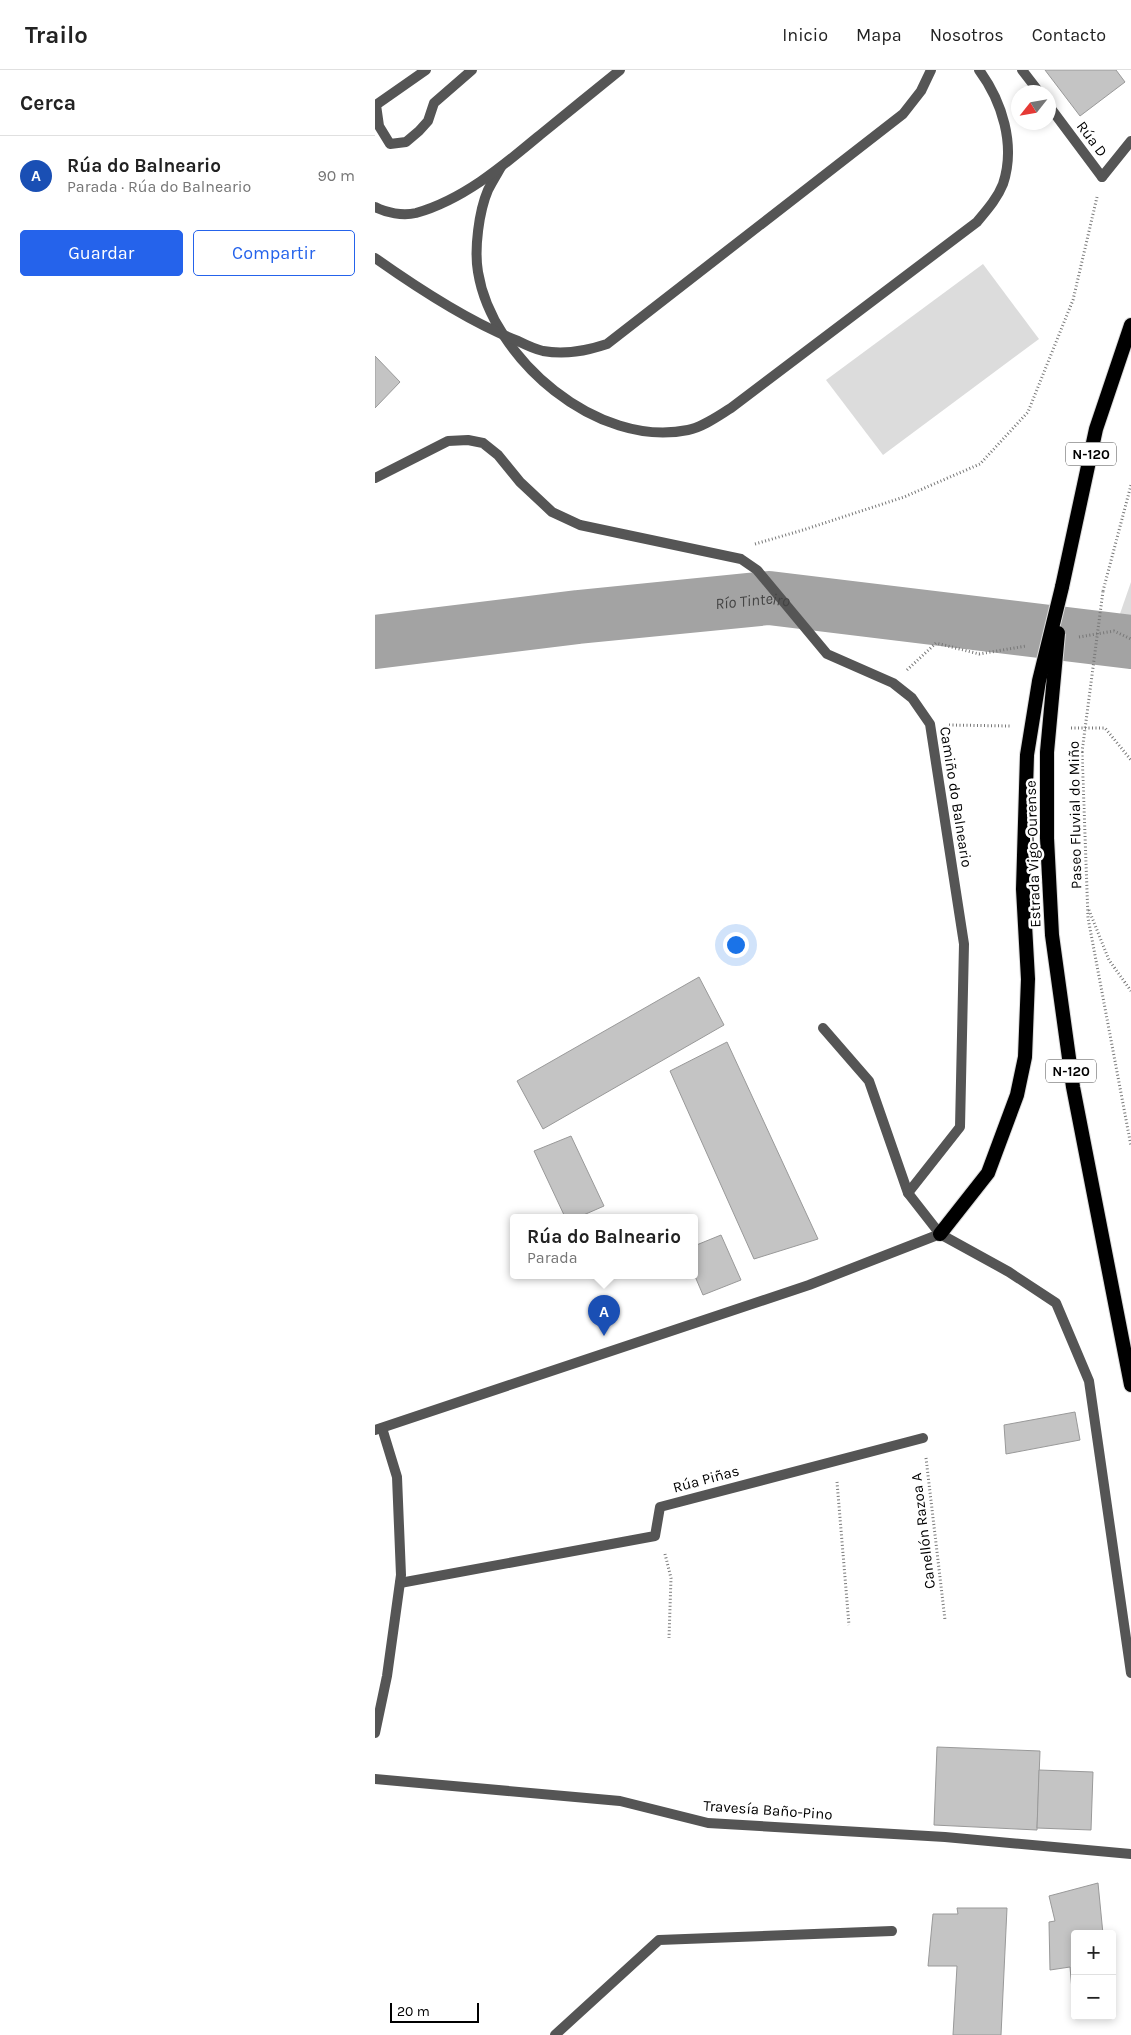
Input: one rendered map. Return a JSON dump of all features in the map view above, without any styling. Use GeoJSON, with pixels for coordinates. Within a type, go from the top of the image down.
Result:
{"type":"FeatureCollection","features":[{"type":"Feature","properties":{"kind":"highway","name":"Estrada Vigo-Ourense"},"geometry":{"type":"LineString","coordinates":[[1131,325],[1096,429],[1062,587],[1047,752],[1047,838],[1053,944],[1073,1087],[1131,1385]]}},
{"type":"Feature","properties":{"kind":"highway"},"geometry":{"type":"LineString","coordinates":[[941,1234],[988,1173],[1017,1095],[1025,1057],[1028,979],[1023,890],[1027,755],[1039,681],[1062,587]]}},
{"type":"Feature","properties":{"kind":"street"},"geometry":{"type":"LineString","coordinates":[[426,70],[376,105],[379,126],[390,144],[406,142],[419,131],[428,121],[433,103],[471,70]]}},
{"type":"Feature","properties":{"kind":"street"},"geometry":{"type":"LineString","coordinates":[[375,207],[395,214],[413,214],[455,196],[501,167],[620,70]]}},
{"type":"Feature","properties":{"kind":"street"},"geometry":{"type":"LineString","coordinates":[[375,258],[473,320],[504,336],[541,350],[566,353],[590,350],[607,344],[903,114],[921,91],[931,70]]}},
{"type":"Feature","properties":{"kind":"street"},"geometry":{"type":"LineString","coordinates":[[501,167],[488,190],[479,223],[478,271],[483,294],[504,336],[528,366],[558,394],[579,408],[607,422],[644,431],[668,433],[689,430],[710,421],[731,408],[977,222],[993,203],[1003,183],[1007,161],[1007,135],[1002,111],[989,81],[979,70]]}},
{"type":"Feature","properties":{"kind":"street"},"geometry":{"type":"LineString","coordinates":[[1022,70],[1034,85]]}},
{"type":"Feature","properties":{"kind":"street","name":"Rúa D"},"geometry":{"type":"LineString","coordinates":[[1056,115],[1102,177],[1131,141]]}},
{"type":"Feature","properties":{"kind":"street","name":"Camiño do Balneario"},"geometry":{"type":"LineString","coordinates":[[375,478],[448,441],[468,440],[483,443],[498,455],[520,482],[552,512],[580,524],[741,559],[757,570],[827,654],[893,683],[913,698],[930,724],[963,944],[960,1127],[908,1193]]}},
{"type":"Feature","properties":{"kind":"street"},"geometry":{"type":"LineString","coordinates":[[823,1028],[869,1081],[908,1193],[941,1234],[1009,1272],[1056,1303],[1089,1381],[1131,1673]]}},
{"type":"Feature","properties":{"kind":"street"},"geometry":{"type":"LineString","coordinates":[[375,1733],[387,1676],[400,1583],[397,1477],[378,1429],[809,1285],[941,1234]]}},
{"type":"Feature","properties":{"kind":"street","name":"Rúa Piñas"},"geometry":{"type":"LineString","coordinates":[[655,1536],[660,1507],[923,1438]]}},
{"type":"Feature","properties":{"kind":"street"},"geometry":{"type":"LineString","coordinates":[[400,1583],[655,1536]]}},
{"type":"Feature","properties":{"kind":"street","name":"Travesía Baño-Pino"},"geometry":{"type":"LineString","coordinates":[[375,1779],[620,1801],[709,1823],[945,1837],[1131,1854]]}},
{"type":"Feature","properties":{"kind":"street"},"geometry":{"type":"LineString","coordinates":[[555,2035],[659,1940],[892,1931]]}},
{"type":"Feature","properties":{"kind":"path"},"geometry":{"type":"LineString","coordinates":[[741,559],[752,545],[903,497],[980,464],[1028,412],[1073,300],[1102,177]]}},
{"type":"Feature","properties":{"kind":"path","name":"Paseo Fluvial do Miño"},"geometry":{"type":"LineString","coordinates":[[1131,485],[1103,591],[1083,752],[1088,907],[1131,1146]]}},
{"type":"Feature","properties":{"kind":"path"},"geometry":{"type":"LineString","coordinates":[[1075,638],[1114,631],[1131,639]]}},
{"type":"Feature","properties":{"kind":"path"},"geometry":{"type":"LineString","coordinates":[[893,683],[936,642],[979,654],[1027,646]]}},
{"type":"Feature","properties":{"kind":"path"},"geometry":{"type":"LineString","coordinates":[[1088,907],[1109,960],[1131,991]]}},
{"type":"Feature","properties":{"kind":"path","name":"Canellón Razoa A"},"geometry":{"type":"LineString","coordinates":[[923,1438],[945,1620]]}},
{"type":"Feature","properties":{"kind":"path"},"geometry":{"type":"LineString","coordinates":[[835,1461],[849,1625]]}},
{"type":"Feature","properties":{"kind":"path"},"geometry":{"type":"LineString","coordinates":[[655,1536],[664,1548],[671,1578],[669,1638]]}},
{"type":"Feature","properties":{"kind":"shaded area"},"geometry":{"type":"Polygon","coordinates":[[[983,264],[1039,339],[883,455],[826,380],[983,264]]]}},
{"type":"Feature","properties":{"kind":"shaded area"},"geometry":{"type":"Polygon","coordinates":[[[1131,582],[1131,632],[1114,631],[1131,582]]]}},
{"type":"Feature","properties":{"kind":"building"},"geometry":{"type":"Polygon","coordinates":[[[1045,70],[1116,70],[1125,82],[1080,116],[1045,70]]]}},
{"type":"Feature","properties":{"kind":"building"},"geometry":{"type":"Polygon","coordinates":[[[375,356],[400,382],[375,408],[375,356]]]}},
{"type":"Feature","properties":{"kind":"building"},"geometry":{"type":"Polygon","coordinates":[[[699,977],[724,1025],[543,1129],[517,1081],[699,977]]]}},
{"type":"Feature","properties":{"kind":"building"},"geometry":{"type":"Polygon","coordinates":[[[727,1042],[818,1239],[754,1259],[670,1071],[727,1042]]]}},
{"type":"Feature","properties":{"kind":"building"},"geometry":{"type":"Polygon","coordinates":[[[571,1136],[604,1206],[586,1214],[564,1214],[534,1151],[571,1136]]]}},
{"type":"Feature","properties":{"kind":"building"},"geometry":{"type":"Polygon","coordinates":[[[721,1235],[741,1280],[703,1295],[696,1279],[698,1279],[698,1244],[721,1235]]]}},
{"type":"Feature","properties":{"kind":"building"},"geometry":{"type":"Polygon","coordinates":[[[1075,1412],[1080,1440],[1006,1454],[1004,1425],[1075,1412]]]}},
{"type":"Feature","properties":{"kind":"building"},"geometry":{"type":"Polygon","coordinates":[[[937,1747],[1040,1751],[1037,1830],[934,1825],[937,1747]]]}},
{"type":"Feature","properties":{"kind":"building"},"geometry":{"type":"Polygon","coordinates":[[[1039,1770],[1093,1772],[1091,1830],[1037,1828],[1039,1770]]]}},
{"type":"Feature","properties":{"kind":"building"},"geometry":{"type":"Polygon","coordinates":[[[1098,1883],[1103,1930],[1071,1930],[1071,1978],[1070,1967],[1050,1970],[1049,1922],[1055,1921],[1049,1896],[1098,1883]]]}},
{"type":"Feature","properties":{"kind":"building"},"geometry":{"type":"Polygon","coordinates":[[[957,1908],[1007,1908],[1001,2035],[953,2035],[957,1966],[928,1966],[933,1914],[958,1914],[957,1908]]]}},
{"type":"Feature","properties":{"kind":"waterway","name":"Río Tinteiro"},"geometry":{"type":"LineString","coordinates":[[375,642],[578,617],[769,598],[1131,642]]}},
{"type":"Feature","properties":{"kind":"place","name":"Rúa do Balneario"},"geometry":{"type":"Point","coordinates":[604,1336]}}]}
